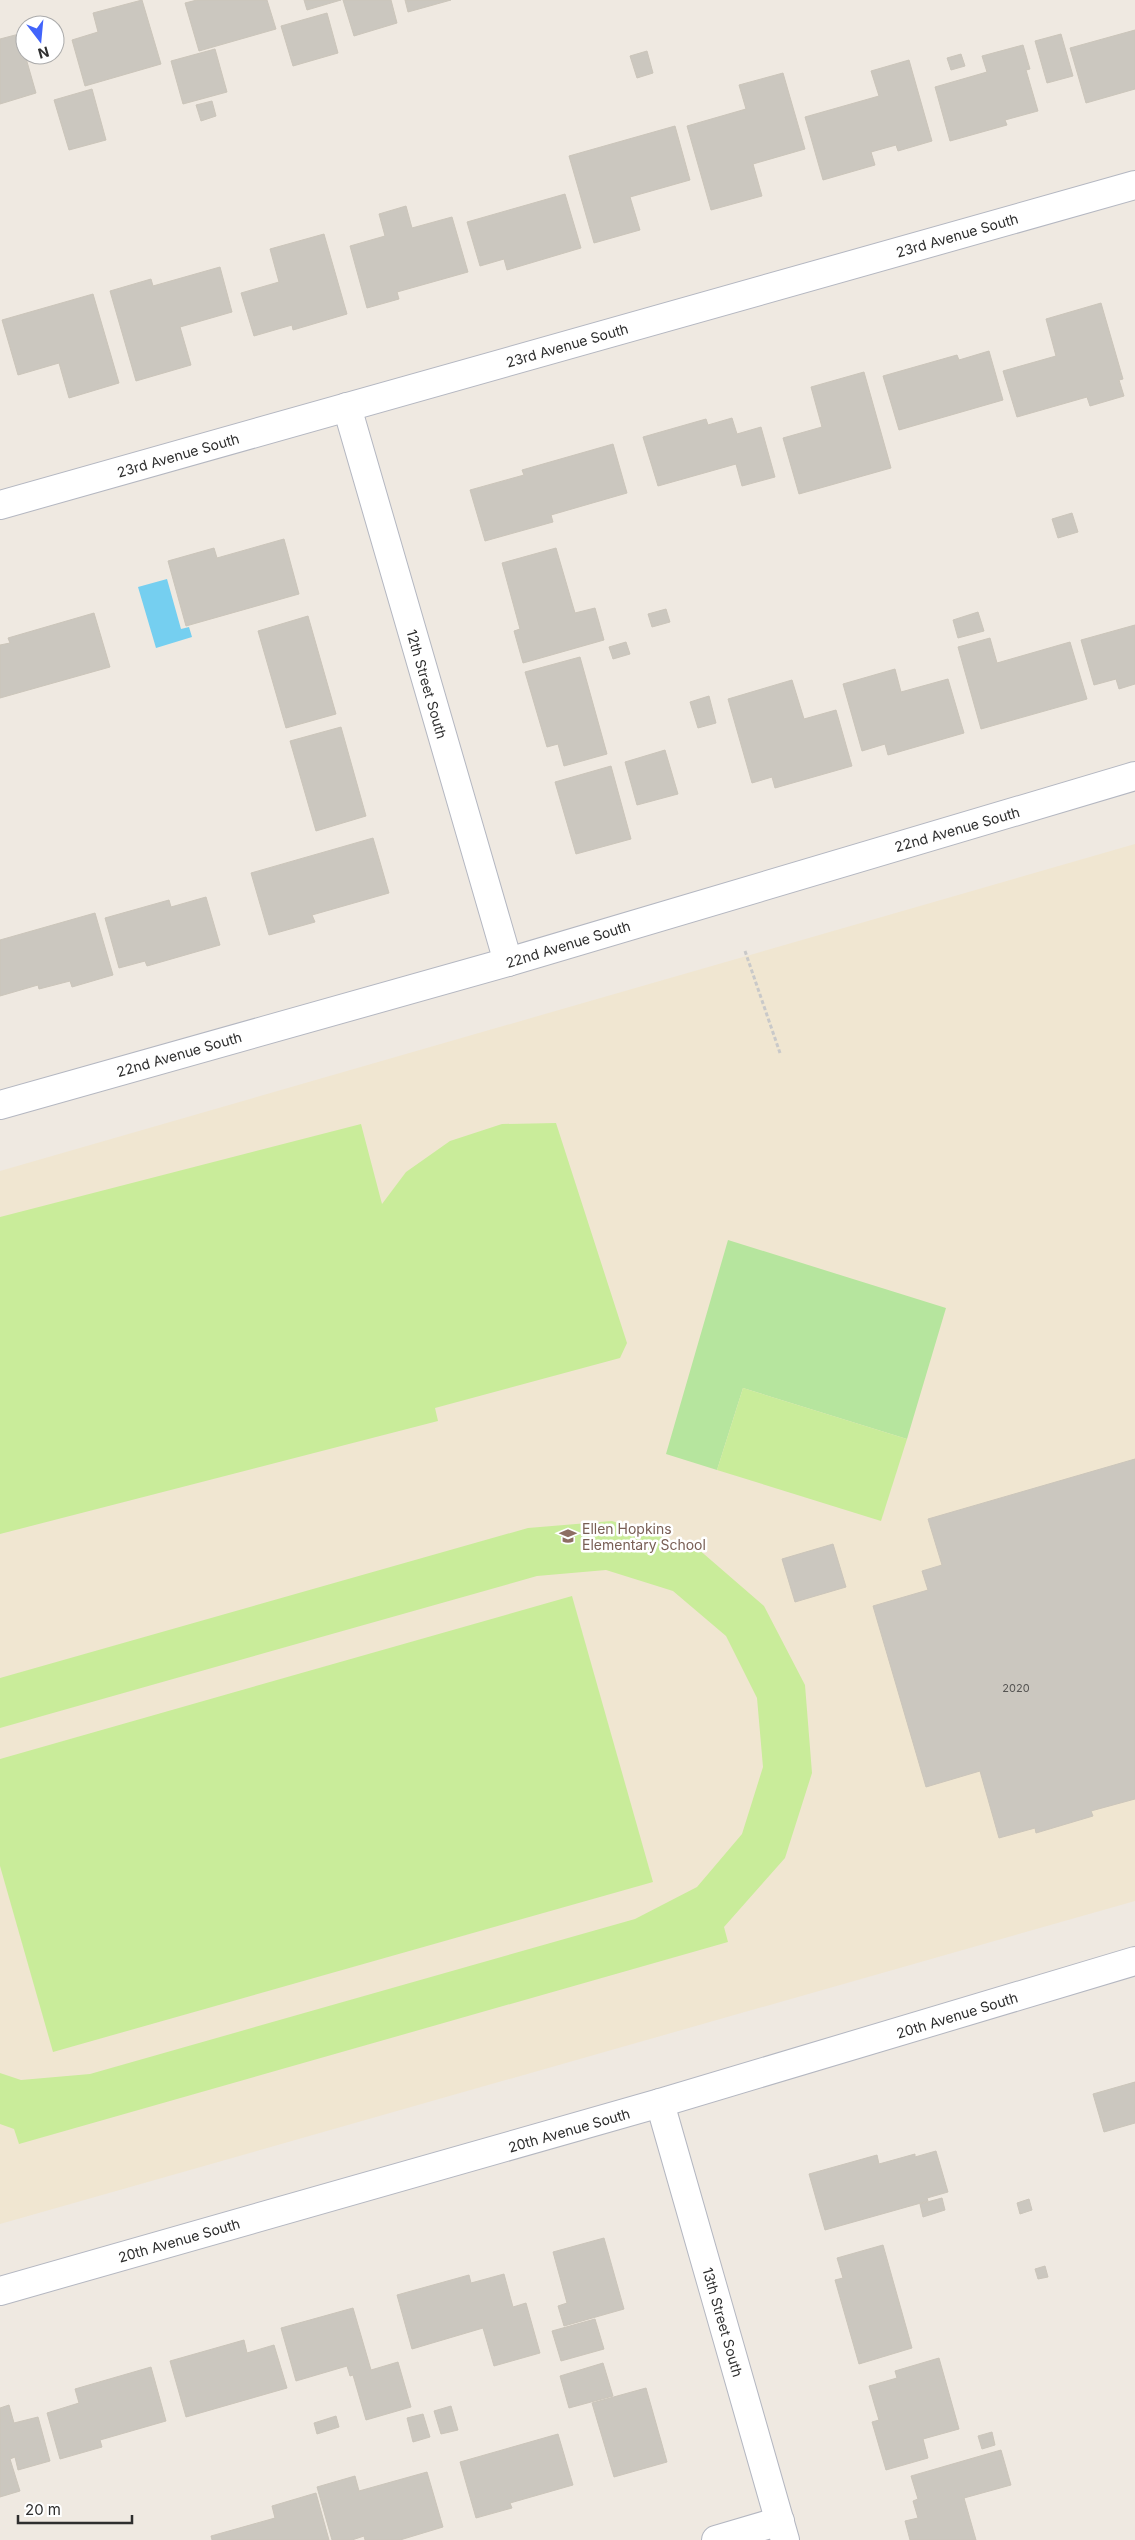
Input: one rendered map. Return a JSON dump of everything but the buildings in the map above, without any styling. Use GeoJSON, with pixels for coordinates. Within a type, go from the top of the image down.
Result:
{"type":"FeatureCollection","features":[{"type":"Feature","properties":{"kind":"street","name":"23rd Avenue South"},"geometry":{"type":"LineString","coordinates":[[0,505],[1135,185]]}},
{"type":"Feature","properties":{"kind":"street","name":"12th Street South"},"geometry":{"type":"LineString","coordinates":[[347,407],[508,962]]}},
{"type":"Feature","properties":{"kind":"street","name":"22nd Avenue South"},"geometry":{"type":"LineString","coordinates":[[0,1105],[508,962],[1135,776]]}},
{"type":"Feature","properties":{"kind":"street","name":"20th Avenue South"},"geometry":{"type":"LineString","coordinates":[[0,2291],[660,2103],[1135,1962]]}},
{"type":"Feature","properties":{"kind":"street","name":"13th Street South"},"geometry":{"type":"LineString","coordinates":[[660,2103],[782,2530]]}},
{"type":"Feature","properties":{"kind":"street"},"geometry":{"type":"LineString","coordinates":[[716,2540],[782,2530]]}},
{"type":"Feature","properties":{"kind":"path"},"geometry":{"type":"LineString","coordinates":[[745,950],[780,1053]]}},
{"type":"Feature","properties":{"kind":"shaded area","name":"Ellen Hopkins Elementary School"},"geometry":{"type":"Polygon","coordinates":[[[1135,844],[1135,1901],[0,2224],[0,1171],[1135,844]]]}},
{"type":"Feature","properties":{"kind":"green space"},"geometry":{"type":"Polygon","coordinates":[[[556,1123],[627,1343],[620,1358],[435,1408],[438,1421],[0,1534],[0,1217],[361,1124],[382,1204],[406,1172],[450,1141],[502,1124],[556,1123]]]}},
{"type":"Feature","properties":{"kind":"green space"},"geometry":{"type":"Polygon","coordinates":[[[728,1240],[946,1308],[907,1439],[743,1388],[717,1470],[666,1454],[728,1240]]]}},
{"type":"Feature","properties":{"kind":"green space"},"geometry":{"type":"Polygon","coordinates":[[[743,1388],[907,1439],[881,1521],[717,1470],[743,1388]]]}},
{"type":"Feature","properties":{"kind":"green space"},"geometry":{"type":"Polygon","coordinates":[[[612,1521],[697,1548],[764,1606],[805,1685],[812,1773],[785,1858],[724,1927],[728,1942],[19,2144],[14,2129],[0,2124],[0,2073],[21,2080],[90,2074],[635,1919],[697,1887],[742,1834],[763,1767],[757,1698],[726,1636],[673,1591],[606,1570],[537,1576],[0,1728],[0,1678],[528,1528],[612,1521]]]}},
{"type":"Feature","properties":{"kind":"green space"},"geometry":{"type":"Polygon","coordinates":[[[572,1596],[653,1882],[53,2052],[0,1866],[0,1759],[572,1596]]]}},
{"type":"Feature","properties":{"kind":"water"},"geometry":{"type":"Polygon","coordinates":[[[167,579],[181,629],[189,627],[192,637],[156,648],[138,587],[167,579]]]}},
{"type":"Feature","properties":{"kind":"place","name":"Ellen Hopkins Elementary School"},"geometry":{"type":"Point","coordinates":[568,1536]}}]}
